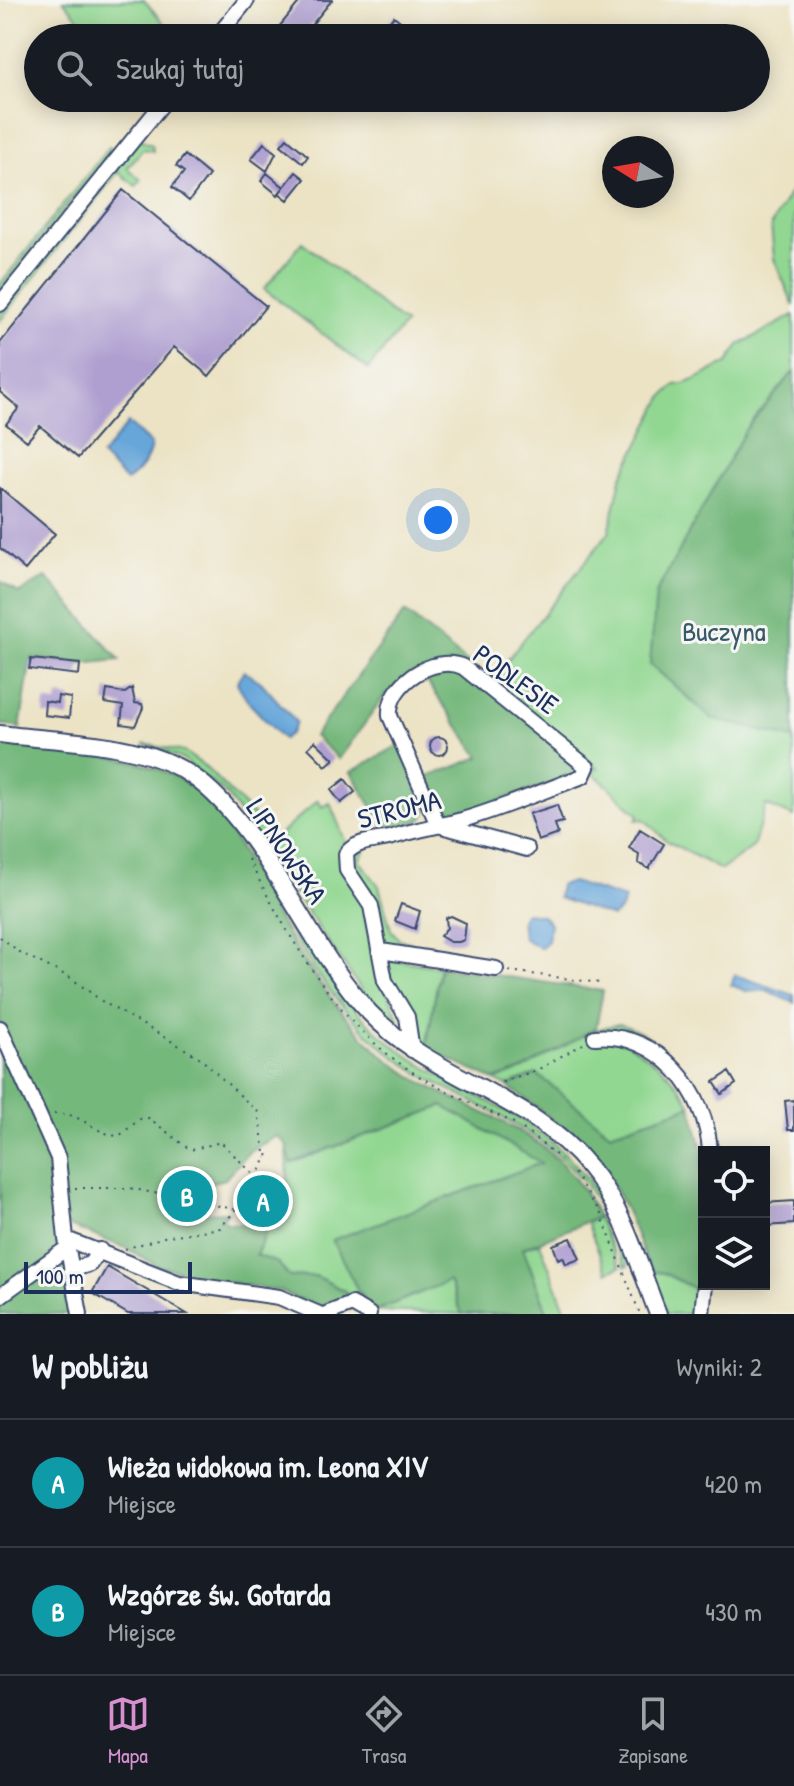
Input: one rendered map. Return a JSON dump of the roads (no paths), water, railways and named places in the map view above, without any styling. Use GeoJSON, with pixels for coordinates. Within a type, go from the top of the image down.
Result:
{"type":"FeatureCollection","features":[{"type":"Feature","properties":{"kind":"main road","name":"LIPNOWSKA"},"geometry":{"type":"LineString","coordinates":[[0,734],[140,754],[174,765],[195,778],[234,817],[358,1000],[412,1050],[549,1125],[591,1169],[616,1210],[658,1314]]}},
{"type":"Feature","properties":{"kind":"street"},"geometry":{"type":"LineString","coordinates":[[227,24],[247,0]]}},
{"type":"Feature","properties":{"kind":"street"},"geometry":{"type":"LineString","coordinates":[[0,304],[156,112]]}},
{"type":"Feature","properties":{"kind":"street","name":"PODLESIE"},"geometry":{"type":"LineString","coordinates":[[438,825],[389,710],[405,681],[441,665],[463,667],[584,764],[586,772],[577,778]]}},
{"type":"Feature","properties":{"kind":"street","name":"STROMA"},"geometry":{"type":"LineString","coordinates":[[412,1050],[407,1017],[385,981],[371,906],[347,870],[346,854],[361,843],[381,841],[485,812],[577,778]]}},
{"type":"Feature","properties":{"kind":"street"},"geometry":{"type":"LineString","coordinates":[[438,825],[527,849]]}},
{"type":"Feature","properties":{"kind":"street"},"geometry":{"type":"LineString","coordinates":[[381,951],[496,969]]}},
{"type":"Feature","properties":{"kind":"street"},"geometry":{"type":"LineString","coordinates":[[0,1028],[55,1147],[67,1244],[80,1314]]}},
{"type":"Feature","properties":{"kind":"street"},"geometry":{"type":"LineString","coordinates":[[595,1037],[632,1038],[671,1065],[701,1107],[710,1146]]}},
{"type":"Feature","properties":{"kind":"street"},"geometry":{"type":"LineString","coordinates":[[67,1244],[104,1252],[179,1283],[279,1297],[319,1314]]}},
{"type":"Feature","properties":{"kind":"street"},"geometry":{"type":"LineString","coordinates":[[0,1296],[67,1244]]}},
{"type":"Feature","properties":{"kind":"street"},"geometry":{"type":"LineString","coordinates":[[71,1270],[90,1264],[104,1252]]}},
{"type":"Feature","properties":{"kind":"street"},"geometry":{"type":"LineString","coordinates":[[702,1314],[704,1290]]}},
{"type":"Feature","properties":{"kind":"street"},"geometry":{"type":"LineString","coordinates":[[326,1314],[352,1304],[369,1314]]}},
{"type":"Feature","properties":{"kind":"water"},"geometry":{"type":"Polygon","coordinates":[[[128,423],[151,444],[143,465],[126,481],[101,456],[128,423]]]}},
{"type":"Feature","properties":{"kind":"water"},"geometry":{"type":"Polygon","coordinates":[[[244,671],[261,682],[296,722],[291,733],[283,739],[249,703],[237,683],[244,671]]]}},
{"type":"Feature","properties":{"kind":"water"},"geometry":{"type":"Polygon","coordinates":[[[572,882],[625,899],[620,911],[612,917],[558,898],[560,885],[572,882]]]}},
{"type":"Feature","properties":{"kind":"water"},"geometry":{"type":"Polygon","coordinates":[[[526,913],[541,915],[550,923],[548,941],[540,948],[523,938],[521,919],[526,913]]]}},
{"type":"Feature","properties":{"kind":"water"},"geometry":{"type":"Polygon","coordinates":[[[735,975],[794,995],[794,1003],[766,990],[748,992],[731,985],[735,975]]]}},
{"type":"Feature","properties":{"kind":"place","name":"Wzgórze św. Gotarda"},"geometry":{"type":"Point","coordinates":[187,1196]}},
{"type":"Feature","properties":{"kind":"place","name":"Wieża widokowa im. Leona XIV"},"geometry":{"type":"Point","coordinates":[263,1201]}},
{"type":"Feature","properties":{"kind":"park label","name":"Buczyna"},"geometry":{"type":"Point","coordinates":[724,631]}}]}
